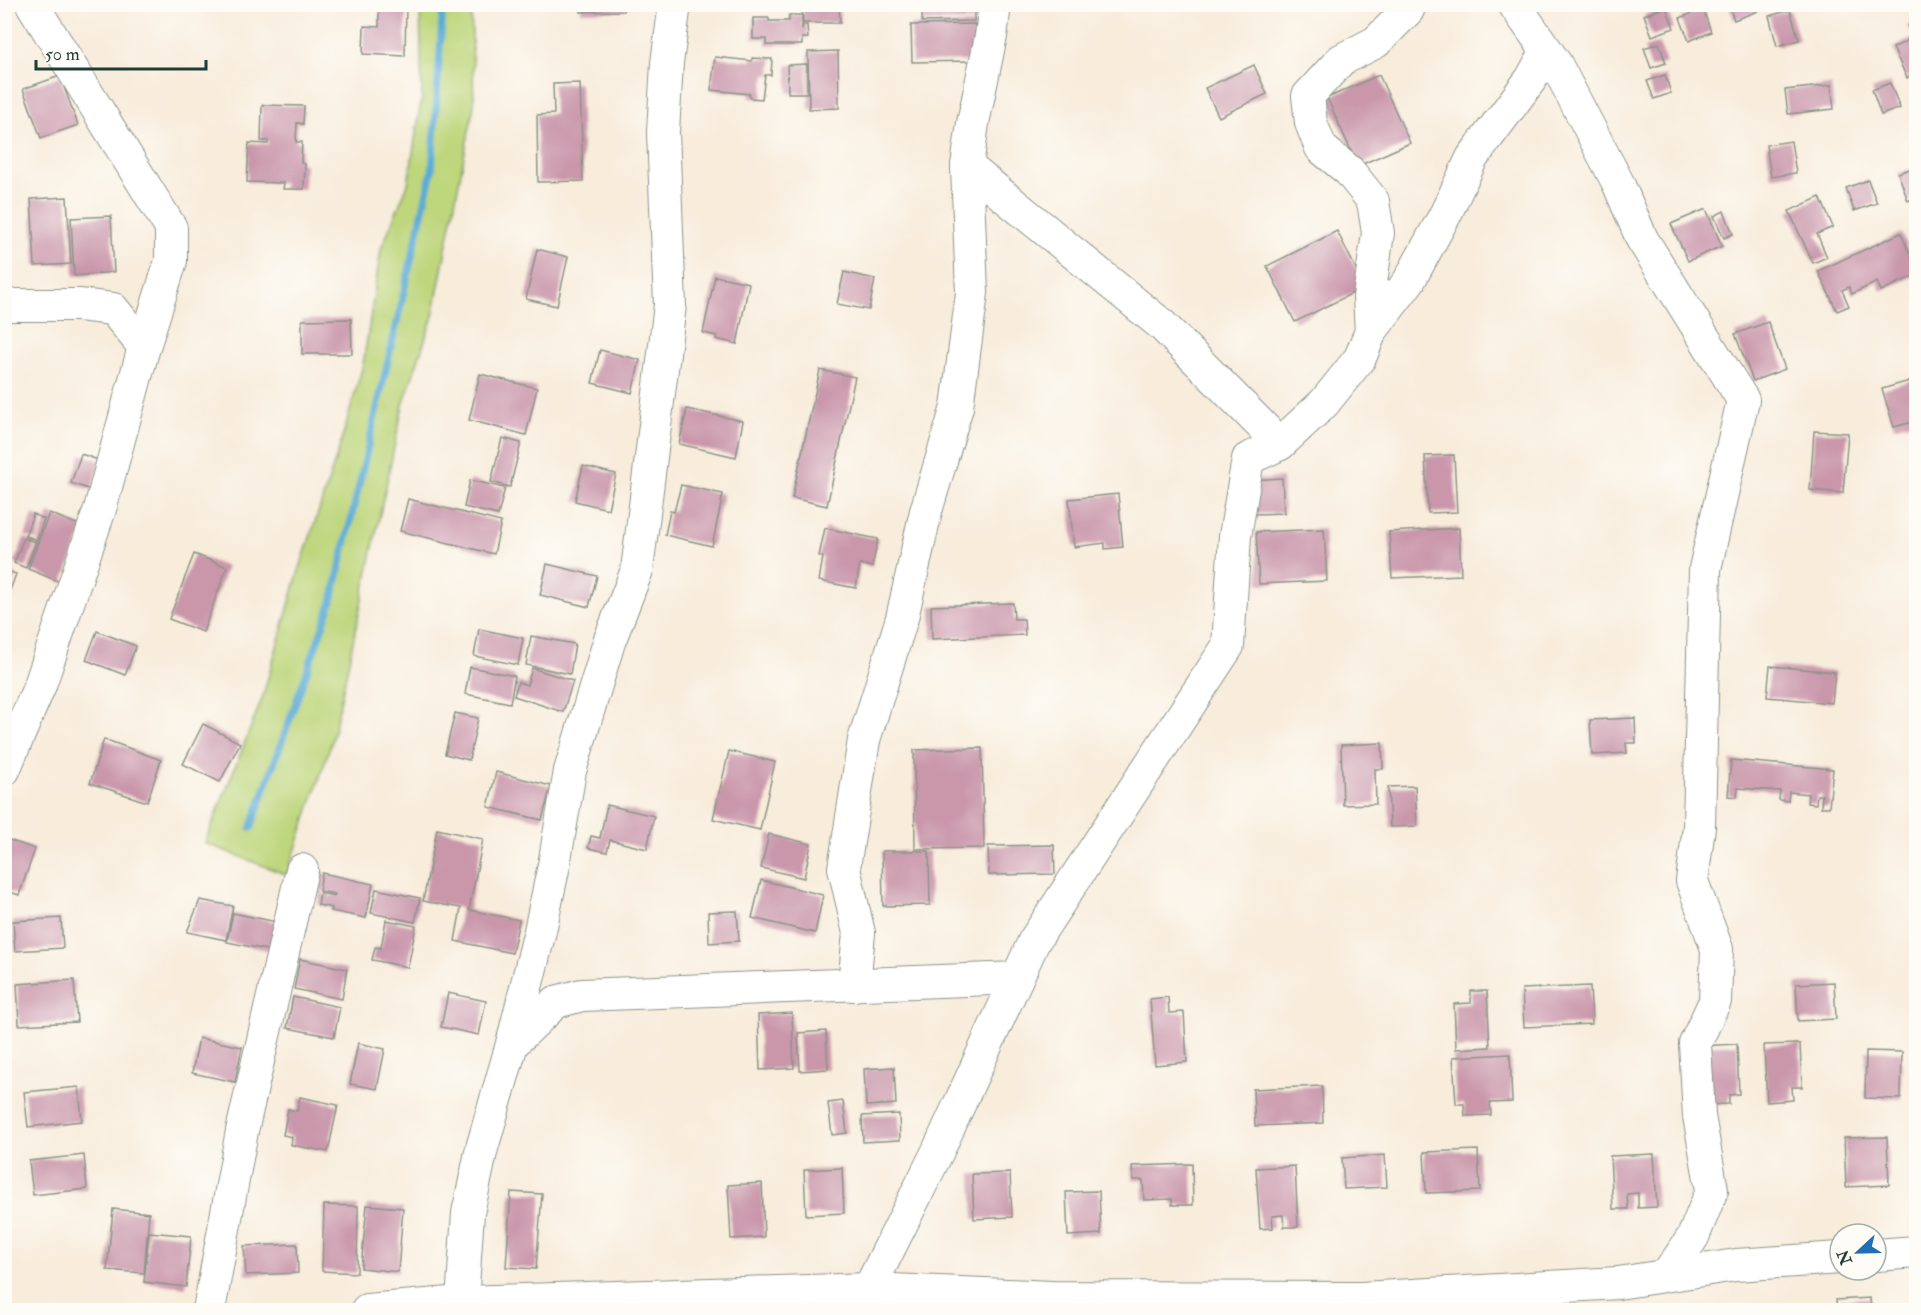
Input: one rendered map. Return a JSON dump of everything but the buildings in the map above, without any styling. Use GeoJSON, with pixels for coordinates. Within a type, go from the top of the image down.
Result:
{"type":"FeatureCollection","features":[{"type":"Feature","properties":{"kind":"street"},"geometry":{"type":"LineString","coordinates":[[4,770],[40,685],[96,520],[144,346],[171,261],[171,228],[32,4]]}},
{"type":"Feature","properties":{"kind":"street"},"geometry":{"type":"LineString","coordinates":[[462,1302],[468,1213],[482,1148],[512,1044],[540,932],[570,771],[609,642],[637,570],[670,305],[663,132],[667,63],[675,4]]}},
{"type":"Feature","properties":{"kind":"street"},"geometry":{"type":"LineString","coordinates":[[854,985],[859,933],[844,868],[864,740],[902,618],[926,511],[957,406],[972,294],[967,166],[995,4]]}},
{"type":"Feature","properties":{"kind":"street"},"geometry":{"type":"LineString","coordinates":[[1371,331],[1369,297],[1378,233],[1373,201],[1349,171],[1321,148],[1311,123],[1308,96],[1341,60],[1376,42],[1408,10],[1410,4]]}},
{"type":"Feature","properties":{"kind":"street"},"geometry":{"type":"LineString","coordinates":[[1514,4],[1556,64],[1618,183],[1642,239],[1743,400],[1705,569],[1699,827],[1692,881],[1717,949],[1715,1001],[1695,1044],[1699,1116],[1712,1190],[1693,1237],[1667,1275]]}},
{"type":"Feature","properties":{"kind":"street"},"geometry":{"type":"LineString","coordinates":[[869,1289],[938,1151],[1034,941],[1228,646],[1235,536],[1248,459],[1280,444],[1324,403],[1360,358],[1371,331],[1409,281],[1446,213],[1472,158],[1530,79],[1547,51]]}},
{"type":"Feature","properties":{"kind":"street"},"geometry":{"type":"LineString","coordinates":[[967,166],[1162,325],[1280,444]]}},
{"type":"Feature","properties":{"kind":"street"},"geometry":{"type":"LineString","coordinates":[[4,305],[79,305],[113,309],[144,346]]}},
{"type":"Feature","properties":{"kind":"street"},"geometry":{"type":"LineString","coordinates":[[209,1311],[242,1131],[302,870]]}},
{"type":"Feature","properties":{"kind":"street"},"geometry":{"type":"LineString","coordinates":[[512,1044],[556,1002],[582,995],[1017,978]]}},
{"type":"Feature","properties":{"kind":"street"},"geometry":{"type":"LineString","coordinates":[[1888,1254],[1917,1252]]}},
{"type":"Feature","properties":{"kind":"street"},"geometry":{"type":"LineString","coordinates":[[367,1311],[462,1302],[869,1289],[1052,1297],[1361,1298],[1618,1283],[1736,1265],[1828,1259]]}},
{"type":"Feature","properties":{"kind":"green space"},"geometry":{"type":"Polygon","coordinates":[[[420,5],[471,5],[474,105],[433,316],[403,405],[332,741],[287,875],[205,843],[262,699],[297,577],[340,446],[363,365],[381,249],[408,184],[422,96],[420,5]]]}},
{"type":"Feature","properties":{"kind":"waterway"},"geometry":{"type":"LineString","coordinates":[[251,828],[332,601],[432,170],[443,4]]}}]}
